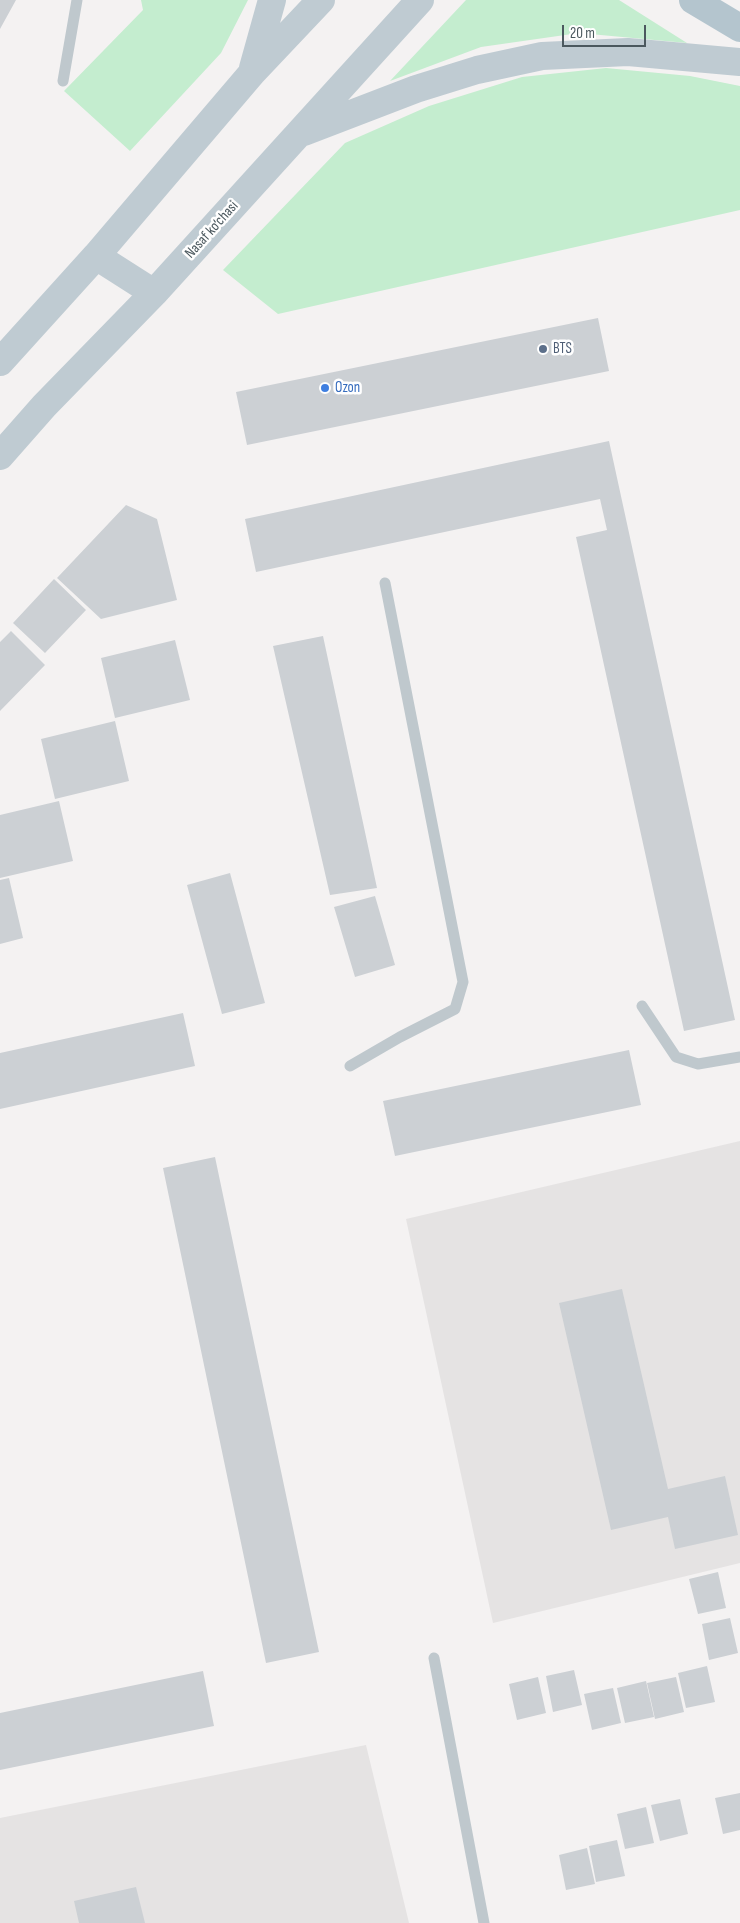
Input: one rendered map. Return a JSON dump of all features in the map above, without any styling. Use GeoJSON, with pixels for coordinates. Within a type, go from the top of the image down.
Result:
{"type":"FeatureCollection","features":[{"type":"Feature","properties":{"kind":"main road"},"geometry":{"type":"LineString","coordinates":[[252,73],[272,0]]}},
{"type":"Feature","properties":{"kind":"main road"},"geometry":{"type":"LineString","coordinates":[[0,362],[96,256],[252,73],[321,0]]}},
{"type":"Feature","properties":{"kind":"main road","name":"Nasaf ko‘chasi"},"geometry":{"type":"LineString","coordinates":[[0,456],[44,406],[154,293],[420,0]]}},
{"type":"Feature","properties":{"kind":"main road"},"geometry":{"type":"LineString","coordinates":[[693,0],[740,28]]}},
{"type":"Feature","properties":{"kind":"main road"},"geometry":{"type":"LineString","coordinates":[[300,133],[416,90],[477,70],[542,56],[628,52],[740,62]]}},
{"type":"Feature","properties":{"kind":"main road"},"geometry":{"type":"LineString","coordinates":[[96,256],[154,293]]}},
{"type":"Feature","properties":{"kind":"lane"},"geometry":{"type":"LineString","coordinates":[[63,81],[77,0]]}},
{"type":"Feature","properties":{"kind":"lane"},"geometry":{"type":"LineString","coordinates":[[350,1066],[400,1036],[454,1009],[463,982],[385,583]]}},
{"type":"Feature","properties":{"kind":"lane"},"geometry":{"type":"LineString","coordinates":[[642,1006],[676,1057],[698,1064],[740,1057]]}},
{"type":"Feature","properties":{"kind":"lane"},"geometry":{"type":"LineString","coordinates":[[434,1658],[484,1923]]}},
{"type":"Feature","properties":{"kind":"shaded area"},"geometry":{"type":"Polygon","coordinates":[[[740,1141],[740,1563],[493,1623],[406,1219],[740,1141]]]}},
{"type":"Feature","properties":{"kind":"shaded area"},"geometry":{"type":"Polygon","coordinates":[[[366,1745],[409,1923],[0,1923],[0,1818],[366,1745]]]}},
{"type":"Feature","properties":{"kind":"green space"},"geometry":{"type":"Polygon","coordinates":[[[141,0],[248,0],[221,53],[130,151],[64,91],[143,10],[141,0]]]}},
{"type":"Feature","properties":{"kind":"green space"},"geometry":{"type":"Polygon","coordinates":[[[466,0],[619,0],[687,43],[579,33],[481,47],[390,81],[466,0]]]}},
{"type":"Feature","properties":{"kind":"green space"},"geometry":{"type":"Polygon","coordinates":[[[606,68],[690,76],[740,86],[740,210],[278,314],[223,270],[345,143],[429,106],[522,77],[606,68]]]}},
{"type":"Feature","properties":{"kind":"building"},"geometry":{"type":"Polygon","coordinates":[[[0,0],[16,0],[0,29],[0,0]]]}},
{"type":"Feature","properties":{"kind":"building"},"geometry":{"type":"Polygon","coordinates":[[[598,318],[609,371],[247,445],[236,392],[598,318]]]}},
{"type":"Feature","properties":{"kind":"building"},"geometry":{"type":"Polygon","coordinates":[[[609,441],[735,1020],[684,1031],[576,537],[607,530],[600,499],[256,572],[245,519],[609,441]]]}},
{"type":"Feature","properties":{"kind":"building"},"geometry":{"type":"Polygon","coordinates":[[[126,505],[157,519],[177,600],[101,619],[57,578],[126,505]]]}},
{"type":"Feature","properties":{"kind":"building"},"geometry":{"type":"Polygon","coordinates":[[[54,579],[86,610],[45,653],[13,623],[54,579]]]}},
{"type":"Feature","properties":{"kind":"building"},"geometry":{"type":"Polygon","coordinates":[[[11,631],[45,665],[0,711],[0,642],[11,631]]]}},
{"type":"Feature","properties":{"kind":"building"},"geometry":{"type":"Polygon","coordinates":[[[323,636],[377,888],[330,895],[273,646],[323,636]]]}},
{"type":"Feature","properties":{"kind":"building"},"geometry":{"type":"Polygon","coordinates":[[[175,640],[190,700],[115,718],[101,658],[175,640]]]}},
{"type":"Feature","properties":{"kind":"building"},"geometry":{"type":"Polygon","coordinates":[[[115,721],[129,781],[55,799],[41,739],[115,721]]]}},
{"type":"Feature","properties":{"kind":"building"},"geometry":{"type":"Polygon","coordinates":[[[59,801],[73,861],[0,878],[0,815],[59,801]]]}},
{"type":"Feature","properties":{"kind":"building"},"geometry":{"type":"Polygon","coordinates":[[[230,873],[265,1003],[222,1014],[187,885],[230,873]]]}},
{"type":"Feature","properties":{"kind":"building"},"geometry":{"type":"Polygon","coordinates":[[[9,878],[23,938],[0,944],[0,880],[9,878]]]}},
{"type":"Feature","properties":{"kind":"building"},"geometry":{"type":"Polygon","coordinates":[[[375,896],[395,965],[355,977],[334,907],[375,896]]]}},
{"type":"Feature","properties":{"kind":"building"},"geometry":{"type":"Polygon","coordinates":[[[183,1013],[195,1066],[0,1109],[0,1053],[183,1013]]]}},
{"type":"Feature","properties":{"kind":"building"},"geometry":{"type":"Polygon","coordinates":[[[629,1050],[641,1105],[395,1156],[383,1101],[629,1050]]]}},
{"type":"Feature","properties":{"kind":"building"},"geometry":{"type":"Polygon","coordinates":[[[215,1157],[319,1652],[266,1663],[163,1168],[215,1157]]]}},
{"type":"Feature","properties":{"kind":"building"},"geometry":{"type":"Polygon","coordinates":[[[622,1289],[668,1489],[725,1476],[738,1535],[675,1549],[668,1517],[611,1530],[559,1303],[622,1289]]]}},
{"type":"Feature","properties":{"kind":"building"},"geometry":{"type":"Polygon","coordinates":[[[718,1572],[726,1608],[698,1614],[689,1579],[718,1572]]]}},
{"type":"Feature","properties":{"kind":"building"},"geometry":{"type":"Polygon","coordinates":[[[730,1618],[738,1653],[709,1660],[702,1624],[730,1618]]]}},
{"type":"Feature","properties":{"kind":"building"},"geometry":{"type":"Polygon","coordinates":[[[707,1666],[715,1702],[686,1708],[678,1673],[707,1666]]]}},
{"type":"Feature","properties":{"kind":"building"},"geometry":{"type":"Polygon","coordinates":[[[574,1670],[582,1705],[553,1712],[546,1676],[574,1670]]]}},
{"type":"Feature","properties":{"kind":"building"},"geometry":{"type":"Polygon","coordinates":[[[203,1671],[214,1726],[0,1770],[0,1713],[203,1671]]]}},
{"type":"Feature","properties":{"kind":"building"},"geometry":{"type":"Polygon","coordinates":[[[538,1677],[546,1713],[517,1720],[509,1684],[538,1677]]]}},
{"type":"Feature","properties":{"kind":"building"},"geometry":{"type":"Polygon","coordinates":[[[676,1677],[684,1712],[655,1719],[647,1683],[676,1677]]]}},
{"type":"Feature","properties":{"kind":"building"},"geometry":{"type":"Polygon","coordinates":[[[646,1681],[654,1717],[625,1723],[617,1688],[646,1681]]]}},
{"type":"Feature","properties":{"kind":"building"},"geometry":{"type":"Polygon","coordinates":[[[613,1688],[621,1723],[592,1730],[584,1694],[613,1688]]]}},
{"type":"Feature","properties":{"kind":"building"},"geometry":{"type":"Polygon","coordinates":[[[740,1793],[740,1830],[723,1834],[715,1798],[740,1793]]]}},
{"type":"Feature","properties":{"kind":"building"},"geometry":{"type":"Polygon","coordinates":[[[680,1799],[688,1834],[660,1841],[651,1805],[680,1799]]]}},
{"type":"Feature","properties":{"kind":"building"},"geometry":{"type":"Polygon","coordinates":[[[646,1807],[654,1843],[625,1849],[617,1814],[646,1807]]]}},
{"type":"Feature","properties":{"kind":"building"},"geometry":{"type":"Polygon","coordinates":[[[617,1840],[625,1876],[596,1882],[589,1846],[617,1840]]]}},
{"type":"Feature","properties":{"kind":"building"},"geometry":{"type":"Polygon","coordinates":[[[587,1848],[595,1884],[566,1890],[559,1855],[587,1848]]]}},
{"type":"Feature","properties":{"kind":"building"},"geometry":{"type":"Polygon","coordinates":[[[136,1887],[145,1923],[79,1923],[74,1901],[136,1887]]]}},
{"type":"Feature","properties":{"kind":"place","name":"BTS"},"geometry":{"type":"Point","coordinates":[543,349]}},
{"type":"Feature","properties":{"kind":"place","name":"Ozon"},"geometry":{"type":"Point","coordinates":[325,388]}}]}
